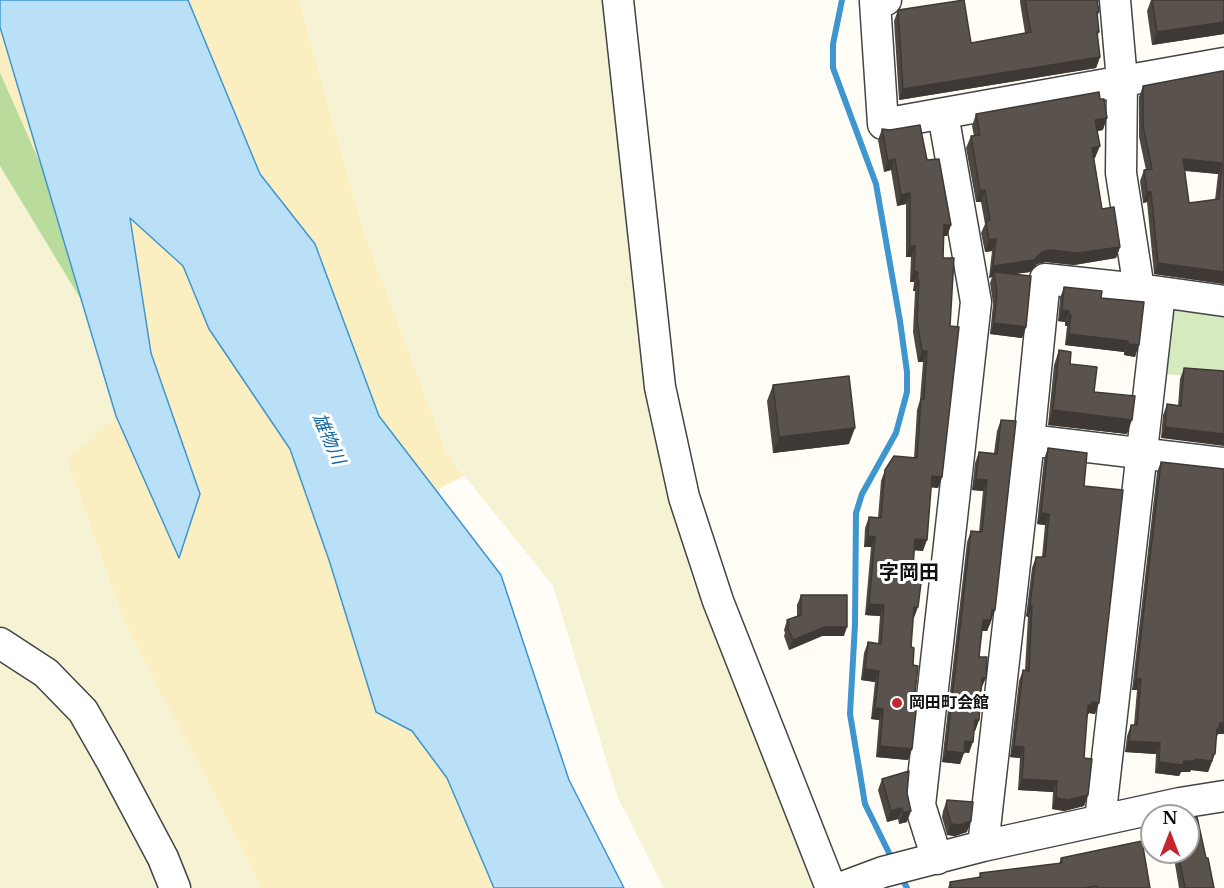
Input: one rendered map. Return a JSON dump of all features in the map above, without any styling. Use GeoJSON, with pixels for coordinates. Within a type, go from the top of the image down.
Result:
{"type":"FeatureCollection","features":[{"type":"Feature","properties":{"kind":"street"},"geometry":{"type":"LineString","coordinates":[[618,0],[660,387],[684,497],[718,601],[845,887],[894,869],[982,846],[1224,794]]}},
{"type":"Feature","properties":{"kind":"street"},"geometry":{"type":"LineString","coordinates":[[886,0],[875,2],[883,124],[1224,63]]}},
{"type":"Feature","properties":{"kind":"street"},"geometry":{"type":"LineString","coordinates":[[1100,820],[1142,454],[1150,291],[1121,172],[1122,81],[1114,0]]}},
{"type":"Feature","properties":{"kind":"street"},"geometry":{"type":"LineString","coordinates":[[937,859],[920,805],[976,302],[943,114]]}},
{"type":"Feature","properties":{"kind":"street"},"geometry":{"type":"LineString","coordinates":[[982,846],[1029,440],[1045,279],[1224,301]]}},
{"type":"Feature","properties":{"kind":"street"},"geometry":{"type":"LineString","coordinates":[[1029,440],[1224,463]]}},
{"type":"Feature","properties":{"kind":"street"},"geometry":{"type":"LineString","coordinates":[[0,643],[46,673],[83,711],[142,819],[175,888]]}},
{"type":"Feature","properties":{"kind":"shaded area"},"geometry":{"type":"Polygon","coordinates":[[[299,0],[606,0],[644,366],[691,577],[819,883],[813,888],[664,888],[618,798],[553,586],[447,454],[363,229],[299,0]]]}},
{"type":"Feature","properties":{"kind":"shaded area"},"geometry":{"type":"Polygon","coordinates":[[[0,166],[81,300],[116,416],[67,460],[124,621],[252,868],[260,888],[0,888],[0,166]]]}},
{"type":"Feature","properties":{"kind":"green space"},"geometry":{"type":"Polygon","coordinates":[[[0,72],[42,167],[81,300],[0,166],[0,72]]]}},
{"type":"Feature","properties":{"kind":"green space"},"geometry":{"type":"Polygon","coordinates":[[[1160,293],[1224,301],[1224,379],[1152,373],[1160,293]]]}},
{"type":"Feature","properties":{"kind":"sand"},"geometry":{"type":"Polygon","coordinates":[[[188,0],[299,0],[363,229],[447,454],[464,476],[436,490],[379,416],[315,244],[260,174],[188,0]]]}},
{"type":"Feature","properties":{"kind":"sand"},"geometry":{"type":"Polygon","coordinates":[[[0,27],[42,167],[0,72],[0,27]]]}},
{"type":"Feature","properties":{"kind":"sand"},"geometry":{"type":"Polygon","coordinates":[[[130,217],[183,266],[209,329],[290,449],[329,560],[376,712],[412,731],[447,778],[494,888],[260,888],[252,868],[124,621],[67,460],[116,416],[177,553],[200,494],[151,353],[130,217]]]}},
{"type":"Feature","properties":{"kind":"water","name":"雄物川"},"geometry":{"type":"Polygon","coordinates":[[[0,0],[188,0],[260,174],[315,244],[379,416],[501,575],[569,780],[624,888],[494,888],[447,778],[412,731],[376,712],[329,560],[290,449],[209,329],[183,266],[130,218],[151,353],[200,494],[179,558],[116,416],[0,27],[0,0]]]}},
{"type":"Feature","properties":{"kind":"building"},"geometry":{"type":"Polygon","coordinates":[[[964,0],[971,43],[1031,32],[1025,0],[1097,0],[1100,57],[903,89],[898,10],[964,0]]]}},
{"type":"Feature","properties":{"kind":"building"},"geometry":{"type":"Polygon","coordinates":[[[1152,0],[1224,0],[1224,22],[1157,32],[1152,0]]]}},
{"type":"Feature","properties":{"kind":"building"},"geometry":{"type":"Polygon","coordinates":[[[1224,71],[1224,272],[1158,263],[1151,192],[1147,192],[1144,170],[1152,169],[1143,126],[1143,86],[1224,71]],[[1183,159],[1189,203],[1219,199],[1222,163],[1183,159]]]}},
{"type":"Feature","properties":{"kind":"building"},"geometry":{"type":"Polygon","coordinates":[[[1099,92],[1100,99],[1104,99],[1107,118],[1095,120],[1100,146],[1092,148],[1102,209],[1114,207],[1120,247],[1078,253],[1050,250],[1042,252],[1034,260],[993,266],[996,239],[989,240],[986,221],[990,220],[985,190],[980,191],[971,136],[980,135],[976,114],[1099,92]]]}},
{"type":"Feature","properties":{"kind":"building"},"geometry":{"type":"Polygon","coordinates":[[[920,125],[927,160],[939,159],[951,225],[944,225],[943,258],[954,258],[950,326],[959,327],[942,477],[932,476],[927,540],[915,539],[912,582],[921,583],[918,607],[914,607],[911,647],[914,648],[913,665],[918,666],[912,749],[880,746],[883,709],[875,708],[879,671],[865,669],[868,642],[881,644],[884,605],[869,604],[875,537],[868,536],[869,517],[881,518],[885,470],[894,456],[917,458],[927,351],[922,351],[917,321],[919,281],[917,280],[918,272],[914,271],[915,246],[910,246],[910,193],[901,195],[895,159],[888,161],[882,129],[890,130],[920,125]]]}},
{"type":"Feature","properties":{"kind":"building"},"geometry":{"type":"Polygon","coordinates":[[[994,272],[1031,276],[1026,327],[994,323],[997,293],[994,272]]]}},
{"type":"Feature","properties":{"kind":"building"},"geometry":{"type":"Polygon","coordinates":[[[1064,287],[1102,291],[1101,298],[1144,302],[1139,345],[1128,344],[1128,341],[1069,334],[1071,315],[1069,311],[1062,310],[1064,287]]]}},
{"type":"Feature","properties":{"kind":"building"},"geometry":{"type":"Polygon","coordinates":[[[1059,350],[1071,352],[1070,364],[1097,367],[1094,392],[1135,396],[1132,420],[1053,410],[1059,350]]]}},
{"type":"Feature","properties":{"kind":"building"},"geometry":{"type":"Polygon","coordinates":[[[1184,368],[1224,371],[1224,434],[1165,427],[1167,404],[1181,406],[1184,368]]]}},
{"type":"Feature","properties":{"kind":"building"},"geometry":{"type":"Polygon","coordinates":[[[849,376],[855,428],[779,437],[773,385],[849,376]]]}},
{"type":"Feature","properties":{"kind":"building"},"geometry":{"type":"Polygon","coordinates":[[[1001,420],[1016,421],[995,610],[992,610],[991,620],[983,620],[979,657],[987,657],[986,678],[982,678],[979,720],[975,720],[973,742],[965,741],[964,753],[946,751],[971,531],[982,532],[987,480],[976,479],[979,452],[997,454],[1001,420]]]}},
{"type":"Feature","properties":{"kind":"building"},"geometry":{"type":"Polygon","coordinates":[[[1048,448],[1087,453],[1084,486],[1123,490],[1099,703],[1092,702],[1091,706],[1088,705],[1084,758],[1092,759],[1088,795],[1068,800],[1056,798],[1057,781],[1022,779],[1024,747],[1014,746],[1023,670],[1029,671],[1032,606],[1030,605],[1036,557],[1045,557],[1049,514],[1041,513],[1048,448]]]}},
{"type":"Feature","properties":{"kind":"building"},"geometry":{"type":"Polygon","coordinates":[[[1161,462],[1224,469],[1224,723],[1220,723],[1219,730],[1217,729],[1215,754],[1213,754],[1212,761],[1195,759],[1184,761],[1183,765],[1159,762],[1160,743],[1129,741],[1131,725],[1137,725],[1141,679],[1136,679],[1161,462]]]}},
{"type":"Feature","properties":{"kind":"building"},"geometry":{"type":"Polygon","coordinates":[[[801,595],[847,595],[847,627],[825,627],[793,640],[787,620],[801,615],[801,595]]]}},
{"type":"Feature","properties":{"kind":"building"},"geometry":{"type":"Polygon","coordinates":[[[909,771],[907,793],[911,811],[903,813],[902,808],[891,811],[882,779],[909,771]]]}},
{"type":"Feature","properties":{"kind":"building"},"geometry":{"type":"Polygon","coordinates":[[[947,800],[973,802],[971,821],[959,825],[951,824],[946,806],[947,800]]]}},
{"type":"Feature","properties":{"kind":"building"},"geometry":{"type":"Polygon","coordinates":[[[1200,831],[1214,888],[1185,888],[1180,864],[1200,864],[1200,831]]]}},
{"type":"Feature","properties":{"kind":"building"},"geometry":{"type":"Polygon","coordinates":[[[1140,841],[1140,864],[1146,864],[1150,888],[1097,888],[1097,886],[1084,888],[951,888],[950,882],[981,877],[980,873],[1062,863],[1061,858],[1140,841]]]}},
{"type":"Feature","properties":{"kind":"waterway"},"geometry":{"type":"LineString","coordinates":[[842,0],[833,44],[833,68],[876,184],[907,372],[907,392],[896,433],[862,494],[856,513],[855,624],[850,714],[865,804],[893,861]]}},
{"type":"Feature","properties":{"kind":"waterway"},"geometry":{"type":"LineString","coordinates":[[900,875],[907,888]]}},
{"type":"Feature","properties":{"kind":"place","name":"岡田町会館"},"geometry":{"type":"Point","coordinates":[897,703]}},
{"type":"Feature","properties":{"kind":"district","name":"字岡田"},"geometry":{"type":"Point","coordinates":[909,573]}}]}
